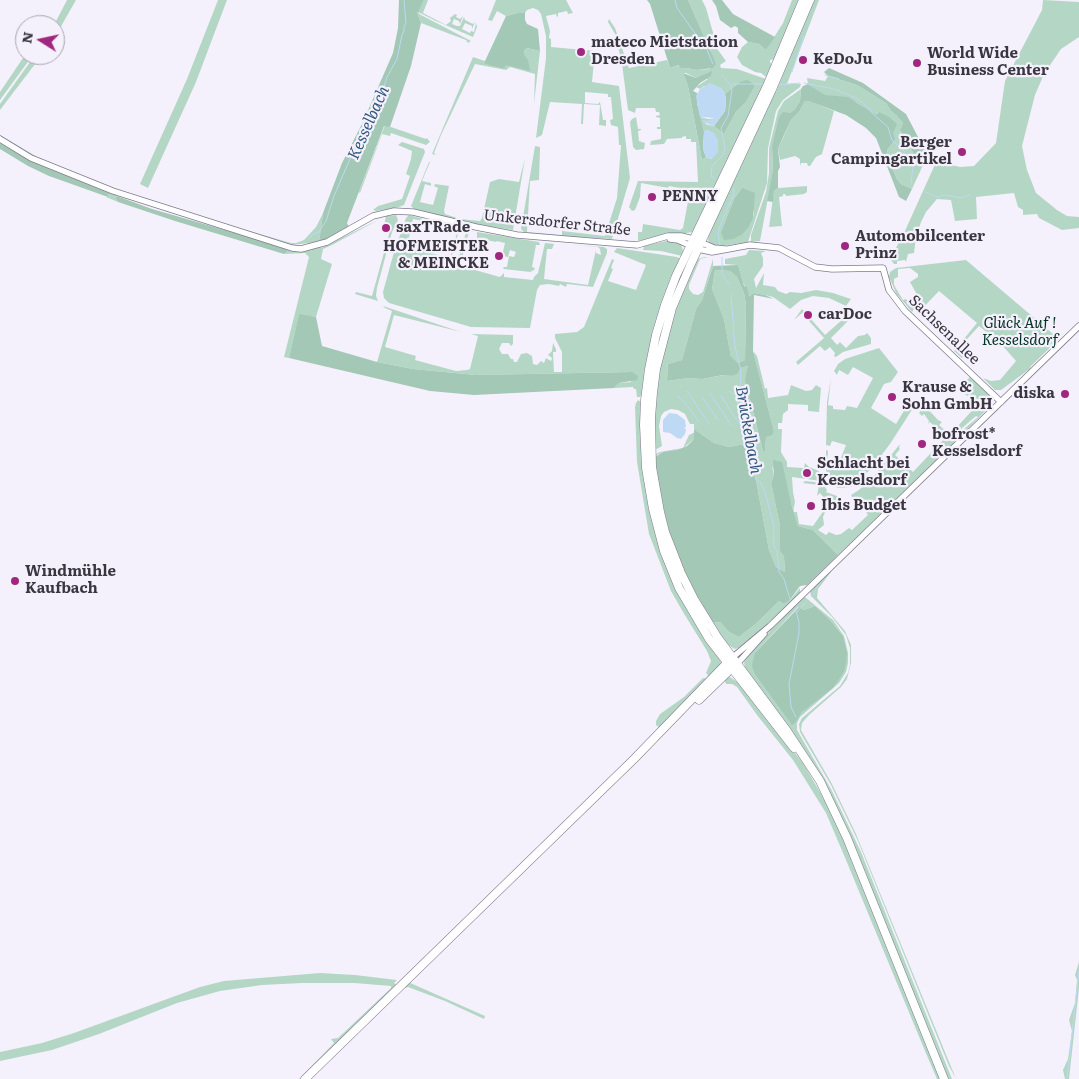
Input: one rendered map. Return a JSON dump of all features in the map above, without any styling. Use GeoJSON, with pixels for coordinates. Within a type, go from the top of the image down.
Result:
{"type":"FeatureCollection","features":[{"type":"Feature","properties":{"kind":"main road"},"geometry":{"type":"LineString","coordinates":[[732,663],[681,573],[660,512],[652,467],[651,418],[656,369],[672,308],[770,87],[803,0]]}},
{"type":"Feature","properties":{"kind":"main road"},"geometry":{"type":"LineString","coordinates":[[775,75],[810,0]]}},
{"type":"Feature","properties":{"kind":"main road"},"geometry":{"type":"LineString","coordinates":[[770,87],[692,242],[664,305],[652,352],[645,400],[646,468],[653,510],[671,570],[696,618],[732,663],[797,752],[826,796],[847,838],[944,1079]]}},
{"type":"Feature","properties":{"kind":"main road"},"geometry":{"type":"LineString","coordinates":[[305,1079],[732,663]]}},
{"type":"Feature","properties":{"kind":"street","name":"Unkersdorfer Straße"},"geometry":{"type":"LineString","coordinates":[[0,139],[31,158],[53,168],[141,201],[292,248],[301,249],[316,246],[327,242],[373,216],[394,211],[413,212],[517,235],[637,245],[668,236],[681,236],[700,246],[714,248],[725,249],[750,245],[779,248],[815,267],[838,270],[883,268]]}},
{"type":"Feature","properties":{"kind":"street","name":"Sachsenallee"},"geometry":{"type":"LineString","coordinates":[[883,268],[889,290],[904,311],[1001,402]]}},
{"type":"Feature","properties":{"kind":"street"},"geometry":{"type":"LineString","coordinates":[[732,663],[1079,326]]}},
{"type":"Feature","properties":{"kind":"green space"},"geometry":{"type":"Polygon","coordinates":[[[67,0],[76,0],[65,19],[65,15],[59,15],[67,0]]]}},
{"type":"Feature","properties":{"kind":"green space"},"geometry":{"type":"Polygon","coordinates":[[[218,0],[227,0],[196,82],[148,188],[140,184],[187,79],[218,0]]]}},
{"type":"Feature","properties":{"kind":"green space"},"geometry":{"type":"Polygon","coordinates":[[[399,0],[424,0],[419,11],[420,13],[417,12],[421,23],[411,66],[390,127],[384,126],[347,223],[349,227],[319,242],[323,213],[342,163],[362,124],[393,53],[398,28],[399,0]]]}},
{"type":"Feature","properties":{"kind":"green space"},"geometry":{"type":"Polygon","coordinates":[[[424,0],[428,0],[423,13],[446,25],[455,14],[460,19],[463,16],[460,24],[459,21],[454,19],[452,24],[457,26],[460,26],[464,17],[465,20],[473,24],[475,22],[472,29],[472,26],[465,23],[462,29],[470,33],[471,31],[474,32],[476,23],[477,27],[473,37],[436,21],[420,13],[419,11],[424,0]]]}},
{"type":"Feature","properties":{"kind":"green space"},"geometry":{"type":"Polygon","coordinates":[[[496,0],[566,0],[573,13],[568,14],[567,11],[558,13],[557,17],[556,14],[546,16],[550,31],[551,47],[595,51],[592,82],[619,86],[630,178],[612,239],[542,235],[524,232],[521,229],[535,146],[540,147],[539,180],[530,181],[527,232],[562,235],[562,231],[605,236],[617,198],[621,145],[619,145],[618,127],[611,125],[610,120],[613,119],[611,97],[608,97],[608,94],[585,92],[585,103],[598,104],[600,102],[606,126],[599,125],[600,105],[584,104],[583,124],[581,124],[582,104],[550,102],[542,135],[536,138],[546,58],[546,36],[541,14],[533,8],[525,13],[506,16],[497,11],[492,21],[488,20],[496,0]]]}},
{"type":"Feature","properties":{"kind":"green space"},"geometry":{"type":"Polygon","coordinates":[[[647,0],[688,0],[716,64],[713,68],[681,69],[679,65],[670,68],[650,4],[647,0]]]}},
{"type":"Feature","properties":{"kind":"green space"},"geometry":{"type":"Polygon","coordinates":[[[688,0],[702,0],[706,8],[718,50],[726,61],[720,65],[721,68],[737,69],[766,79],[693,232],[638,241],[638,232],[642,232],[643,224],[680,230],[683,228],[689,190],[641,183],[640,197],[635,210],[632,211],[629,207],[638,181],[698,182],[696,142],[686,139],[686,136],[667,139],[664,144],[650,145],[651,141],[661,139],[661,129],[657,129],[657,127],[660,127],[660,118],[656,117],[660,115],[659,112],[656,112],[655,108],[636,108],[635,113],[628,110],[622,64],[615,34],[608,22],[609,19],[615,28],[629,68],[667,60],[670,68],[680,65],[681,69],[710,69],[711,52],[688,0]],[[683,73],[688,86],[702,160],[706,157],[712,159],[708,130],[704,132],[700,117],[708,119],[717,118],[705,124],[714,126],[724,134],[736,112],[745,103],[740,82],[725,94],[721,88],[704,86],[700,89],[696,87],[708,79],[696,78],[683,73]]]}},
{"type":"Feature","properties":{"kind":"green space"},"geometry":{"type":"Polygon","coordinates":[[[712,0],[722,0],[733,14],[775,37],[766,50],[759,44],[748,42],[738,33],[738,28],[735,26],[731,28],[720,20],[712,0]]]}},
{"type":"Feature","properties":{"kind":"green space"},"geometry":{"type":"Polygon","coordinates":[[[792,0],[800,0],[776,59],[770,60],[773,66],[766,77],[742,65],[737,57],[742,47],[748,42],[759,44],[766,50],[783,23],[792,0]]]}},
{"type":"Feature","properties":{"kind":"green space"},"geometry":{"type":"Polygon","coordinates":[[[813,0],[819,0],[787,84],[801,84],[800,87],[783,100],[776,111],[768,148],[767,183],[748,242],[716,247],[710,244],[708,240],[709,231],[773,93],[776,92],[813,0]],[[742,188],[734,199],[721,232],[753,218],[754,212],[742,188]]]}},
{"type":"Feature","properties":{"kind":"green space"},"geometry":{"type":"Polygon","coordinates":[[[1043,0],[1079,2],[1079,37],[1061,49],[1044,74],[1035,95],[1022,146],[1027,170],[1036,193],[1067,216],[1079,217],[1079,228],[1062,230],[1039,218],[1037,214],[1023,215],[1023,210],[1018,207],[1014,193],[976,197],[977,219],[955,221],[951,200],[937,199],[926,212],[921,222],[916,237],[914,253],[908,254],[906,262],[905,260],[897,261],[897,264],[894,264],[890,259],[891,255],[904,233],[937,160],[960,167],[974,166],[996,143],[1005,81],[1042,10],[1043,0]]]}},
{"type":"Feature","properties":{"kind":"green space"},"geometry":{"type":"Polygon","coordinates":[[[417,12],[471,41],[468,43],[466,40],[421,23],[417,12]]]}},
{"type":"Feature","properties":{"kind":"green space"},"geometry":{"type":"Polygon","coordinates":[[[525,13],[527,24],[538,29],[540,51],[527,48],[524,51],[530,71],[506,65],[504,69],[485,64],[506,16],[525,13]]]}},
{"type":"Feature","properties":{"kind":"green space"},"geometry":{"type":"Polygon","coordinates":[[[527,48],[540,51],[534,104],[535,74],[510,67],[506,70],[475,64],[441,135],[434,153],[436,155],[432,154],[473,57],[485,61],[486,64],[504,69],[505,65],[524,55],[524,51],[527,48]]]}},
{"type":"Feature","properties":{"kind":"green space"},"geometry":{"type":"Polygon","coordinates":[[[18,65],[26,65],[0,100],[0,92],[18,65]]]}},
{"type":"Feature","properties":{"kind":"green space"},"geometry":{"type":"Polygon","coordinates":[[[28,65],[34,65],[0,110],[0,104],[28,65]]]}},
{"type":"Feature","properties":{"kind":"green space"},"geometry":{"type":"Polygon","coordinates":[[[829,68],[863,83],[906,114],[928,156],[924,163],[915,156],[900,131],[903,123],[886,103],[857,85],[828,76],[824,72],[829,68]]]}},
{"type":"Feature","properties":{"kind":"green space"},"geometry":{"type":"Polygon","coordinates":[[[712,71],[711,76],[700,83],[693,91],[697,93],[697,103],[704,132],[703,149],[706,157],[702,160],[688,86],[683,73],[696,78],[712,71]]]}},
{"type":"Feature","properties":{"kind":"green space"},"geometry":{"type":"Polygon","coordinates":[[[828,76],[857,85],[886,103],[903,123],[900,132],[915,156],[924,163],[912,189],[901,184],[890,164],[887,150],[895,140],[878,112],[876,116],[856,102],[824,95],[808,84],[807,78],[825,81],[828,76]]]}},
{"type":"Feature","properties":{"kind":"green space"},"geometry":{"type":"Polygon","coordinates":[[[747,80],[755,85],[745,103],[736,112],[724,134],[714,126],[725,111],[725,94],[740,82],[747,80]]]}},
{"type":"Feature","properties":{"kind":"green space"},"geometry":{"type":"Polygon","coordinates":[[[808,84],[825,95],[848,97],[876,115],[879,112],[889,117],[897,124],[893,133],[895,140],[887,150],[890,164],[897,179],[901,184],[912,189],[906,201],[899,197],[876,138],[866,128],[846,115],[805,101],[799,112],[791,120],[778,149],[780,167],[778,171],[778,188],[774,191],[773,202],[767,201],[773,170],[772,147],[779,117],[783,112],[790,113],[795,109],[800,101],[801,89],[808,84]]]}},
{"type":"Feature","properties":{"kind":"green space"},"geometry":{"type":"Polygon","coordinates":[[[801,89],[800,101],[790,113],[772,147],[773,171],[760,241],[751,242],[751,235],[766,192],[769,173],[769,148],[778,111],[784,101],[801,89]]]}},
{"type":"Feature","properties":{"kind":"green space"},"geometry":{"type":"Polygon","coordinates":[[[805,101],[810,101],[834,111],[822,154],[816,157],[810,166],[807,163],[801,163],[800,166],[800,159],[795,156],[780,160],[778,149],[791,120],[799,112],[805,101]]]}},
{"type":"Feature","properties":{"kind":"green space"},"geometry":{"type":"Polygon","coordinates":[[[636,117],[638,129],[641,129],[638,131],[639,141],[645,143],[644,149],[636,150],[633,147],[630,122],[636,117]]]}},
{"type":"Feature","properties":{"kind":"green space"},"geometry":{"type":"Polygon","coordinates":[[[385,125],[427,138],[430,142],[426,145],[391,133],[390,136],[382,134],[360,193],[359,192],[385,125]]]}},
{"type":"Feature","properties":{"kind":"green space"},"geometry":{"type":"Polygon","coordinates":[[[0,135],[39,158],[115,189],[291,243],[304,240],[316,227],[323,213],[319,242],[291,245],[119,192],[115,198],[118,202],[106,197],[108,197],[109,193],[40,165],[14,151],[0,142],[0,135]]]}},
{"type":"Feature","properties":{"kind":"green space"},"geometry":{"type":"Polygon","coordinates":[[[0,142],[40,165],[109,193],[108,197],[49,176],[28,166],[0,149],[0,142]]]}},
{"type":"Feature","properties":{"kind":"green space"},"geometry":{"type":"Polygon","coordinates":[[[402,142],[424,149],[425,152],[404,205],[373,210],[378,206],[402,199],[410,176],[406,174],[412,151],[398,145],[402,142]]]}},
{"type":"Feature","properties":{"kind":"green space"},"geometry":{"type":"Polygon","coordinates":[[[525,158],[513,230],[469,223],[414,209],[411,206],[430,162],[422,181],[431,183],[431,186],[425,184],[420,202],[433,205],[438,188],[434,186],[435,184],[449,186],[445,214],[460,219],[480,221],[490,182],[499,179],[519,182],[525,158]]]}},
{"type":"Feature","properties":{"kind":"green space"},"geometry":{"type":"Polygon","coordinates":[[[807,186],[807,192],[804,194],[786,196],[783,194],[783,196],[779,197],[782,226],[769,227],[774,191],[778,188],[807,186]]]}},
{"type":"Feature","properties":{"kind":"green space"},"geometry":{"type":"Polygon","coordinates":[[[742,188],[755,193],[753,218],[748,228],[741,235],[733,239],[724,240],[721,232],[734,199],[742,188]]]}},
{"type":"Feature","properties":{"kind":"green space"},"geometry":{"type":"Polygon","coordinates":[[[117,196],[152,209],[287,248],[288,251],[284,254],[175,221],[118,202],[115,198],[117,196]]]}},
{"type":"Feature","properties":{"kind":"green space"},"geometry":{"type":"Polygon","coordinates":[[[396,215],[398,220],[392,232],[377,288],[376,296],[378,301],[355,294],[356,292],[372,296],[391,227],[384,225],[386,216],[396,215]]]}},
{"type":"Feature","properties":{"kind":"green space"},"geometry":{"type":"Polygon","coordinates":[[[409,215],[442,225],[413,219],[407,247],[450,258],[458,229],[446,225],[473,232],[469,232],[461,262],[459,257],[466,232],[459,230],[450,263],[500,277],[504,273],[504,277],[533,280],[538,273],[545,243],[554,244],[552,249],[547,249],[544,279],[588,285],[596,250],[596,253],[601,255],[600,249],[598,247],[572,245],[604,247],[607,249],[607,253],[593,287],[567,284],[566,287],[560,284],[559,286],[540,285],[537,290],[530,328],[471,327],[389,303],[384,298],[383,292],[394,252],[406,218],[409,215]]]}},
{"type":"Feature","properties":{"kind":"green space"},"geometry":{"type":"Polygon","coordinates":[[[380,219],[323,249],[321,259],[332,264],[316,317],[299,315],[289,358],[284,357],[309,257],[305,253],[284,254],[288,251],[287,248],[301,250],[321,246],[321,248],[380,219]]]}},
{"type":"Feature","properties":{"kind":"green space"},"geometry":{"type":"Polygon","coordinates":[[[477,232],[539,242],[540,245],[536,245],[532,267],[535,268],[534,270],[530,272],[504,269],[503,267],[507,267],[509,256],[514,257],[516,252],[510,250],[508,257],[502,256],[505,243],[477,238],[477,232]]]}},
{"type":"Feature","properties":{"kind":"green space"},"geometry":{"type":"Polygon","coordinates":[[[666,241],[681,244],[682,256],[661,251],[643,250],[644,246],[666,241]]]}},
{"type":"Feature","properties":{"kind":"green space"},"geometry":{"type":"Polygon","coordinates":[[[617,248],[681,259],[643,395],[640,397],[637,397],[636,389],[633,387],[614,388],[619,383],[631,382],[632,372],[476,375],[413,369],[377,362],[392,311],[383,306],[461,332],[394,315],[385,347],[416,356],[415,360],[456,371],[467,370],[470,369],[478,336],[471,334],[513,335],[513,344],[511,346],[509,343],[502,343],[499,349],[502,354],[508,354],[514,362],[517,362],[521,354],[527,353],[532,356],[533,364],[537,365],[541,361],[544,363],[546,358],[551,361],[552,358],[548,355],[552,351],[553,343],[556,349],[556,352],[553,352],[554,372],[562,372],[562,352],[555,334],[577,332],[584,327],[612,259],[614,260],[611,268],[613,269],[608,281],[636,290],[646,265],[614,252],[617,248]]]}},
{"type":"Feature","properties":{"kind":"green space"},"geometry":{"type":"Polygon","coordinates":[[[749,250],[766,251],[761,253],[763,266],[754,279],[756,288],[764,273],[763,285],[775,287],[778,291],[786,294],[816,290],[851,299],[846,306],[829,298],[813,296],[801,300],[790,309],[773,297],[754,293],[749,296],[738,265],[725,264],[725,259],[746,255],[749,250]]]}},
{"type":"Feature","properties":{"kind":"green space"},"geometry":{"type":"Polygon","coordinates":[[[708,257],[700,259],[689,285],[689,289],[693,294],[698,295],[703,292],[713,259],[713,266],[702,300],[696,309],[682,360],[668,364],[667,381],[689,378],[702,379],[724,375],[731,376],[739,368],[748,366],[750,401],[763,451],[765,450],[766,437],[774,431],[753,351],[757,356],[765,389],[767,388],[768,398],[788,395],[791,385],[806,391],[812,390],[816,385],[821,388],[819,412],[808,411],[808,405],[788,404],[788,410],[783,414],[782,423],[778,423],[778,429],[782,429],[781,452],[787,462],[787,467],[804,468],[805,463],[819,471],[821,481],[792,477],[795,502],[793,511],[791,503],[772,466],[774,475],[771,483],[780,526],[780,551],[784,557],[785,572],[776,567],[769,550],[749,443],[729,447],[714,443],[694,429],[694,424],[690,424],[685,414],[671,409],[664,412],[661,416],[659,426],[662,446],[657,449],[653,445],[657,379],[675,308],[693,265],[695,265],[698,259],[708,257]]]}},
{"type":"Feature","properties":{"kind":"green space","name":"Glück Auf ! Kesselsdorf"},"geometry":{"type":"Polygon","coordinates":[[[966,260],[1059,339],[1031,368],[1001,390],[995,390],[983,378],[991,381],[1000,380],[1016,361],[1002,345],[979,326],[957,350],[963,356],[966,354],[962,358],[954,351],[977,323],[939,291],[917,314],[920,300],[910,282],[918,277],[918,274],[910,268],[898,269],[898,277],[894,279],[894,285],[903,300],[906,299],[914,309],[912,312],[896,293],[889,277],[890,272],[896,268],[966,260]]]}},
{"type":"Feature","properties":{"kind":"green space"},"geometry":{"type":"Polygon","coordinates":[[[738,265],[749,296],[754,293],[774,299],[754,295],[753,351],[774,431],[772,435],[766,437],[765,451],[763,451],[745,380],[748,366],[740,368],[737,374],[731,376],[723,375],[702,379],[689,378],[667,381],[668,364],[682,360],[696,309],[702,300],[713,266],[738,265]],[[715,270],[712,289],[724,319],[731,357],[738,363],[745,360],[746,305],[744,293],[737,277],[730,271],[715,270]]]}},
{"type":"Feature","properties":{"kind":"green space"},"geometry":{"type":"Polygon","coordinates":[[[715,270],[730,271],[737,277],[744,293],[746,305],[745,360],[738,363],[731,358],[724,319],[712,289],[715,270]]]}},
{"type":"Feature","properties":{"kind":"green space"},"geometry":{"type":"Polygon","coordinates":[[[802,309],[825,335],[843,319],[842,313],[849,318],[831,338],[837,345],[840,342],[846,348],[858,336],[867,333],[871,338],[871,344],[843,352],[836,357],[830,347],[825,351],[820,346],[798,365],[796,362],[824,338],[802,313],[794,320],[802,309]]]}},
{"type":"Feature","properties":{"kind":"green space"},"geometry":{"type":"Polygon","coordinates":[[[299,314],[316,317],[322,346],[377,362],[413,369],[476,375],[632,372],[638,376],[637,380],[619,383],[614,388],[474,395],[430,391],[289,358],[299,314]]]}},
{"type":"Feature","properties":{"kind":"green space"},"geometry":{"type":"Polygon","coordinates":[[[879,348],[898,372],[891,382],[884,384],[871,408],[896,424],[908,404],[912,403],[915,405],[871,469],[851,487],[838,488],[830,483],[826,471],[826,450],[828,451],[827,470],[834,470],[846,445],[832,441],[830,446],[826,445],[827,402],[831,378],[828,405],[833,406],[833,409],[845,410],[847,406],[857,408],[873,378],[853,367],[848,375],[839,370],[837,375],[834,371],[838,364],[845,359],[879,348]]]}},
{"type":"Feature","properties":{"kind":"green space"},"geometry":{"type":"Polygon","coordinates":[[[970,377],[989,394],[991,402],[988,408],[838,555],[813,530],[798,526],[794,512],[797,512],[799,524],[813,526],[824,510],[825,499],[820,493],[817,496],[819,485],[803,483],[805,481],[822,483],[827,490],[826,492],[837,496],[837,499],[826,510],[823,517],[824,525],[818,530],[826,535],[829,532],[836,535],[849,528],[852,530],[868,515],[866,512],[868,510],[856,497],[853,499],[851,495],[874,476],[900,444],[900,449],[895,455],[913,472],[945,438],[930,422],[928,424],[929,421],[924,414],[922,416],[919,413],[924,405],[942,422],[939,425],[949,434],[950,432],[957,435],[978,417],[976,416],[961,429],[956,428],[979,403],[970,394],[967,396],[963,392],[962,384],[970,377]]]}},
{"type":"Feature","properties":{"kind":"green space"},"geometry":{"type":"Polygon","coordinates":[[[638,400],[642,403],[662,551],[721,662],[720,666],[660,728],[656,725],[656,721],[660,714],[684,697],[703,678],[706,678],[711,661],[671,591],[649,534],[637,462],[635,407],[638,400]]]}},
{"type":"Feature","properties":{"kind":"green space"},"geometry":{"type":"Polygon","coordinates":[[[694,429],[714,443],[729,447],[749,443],[769,550],[776,567],[785,572],[784,557],[780,551],[780,526],[771,483],[774,475],[773,460],[782,462],[798,526],[813,530],[838,555],[807,585],[800,586],[789,601],[784,604],[779,601],[758,622],[739,637],[729,632],[720,622],[713,623],[694,590],[681,565],[669,532],[659,493],[655,457],[663,452],[678,450],[687,446],[694,439],[694,429]]]}},
{"type":"Feature","properties":{"kind":"green space"},"geometry":{"type":"Polygon","coordinates":[[[695,432],[694,439],[682,449],[663,452],[655,458],[659,493],[669,532],[681,565],[673,547],[658,492],[654,455],[660,452],[683,448],[689,435],[695,432]]]}},
{"type":"Feature","properties":{"kind":"green space"},"geometry":{"type":"Polygon","coordinates":[[[681,565],[713,623],[720,622],[729,632],[739,637],[758,622],[779,601],[784,604],[789,601],[800,588],[800,594],[757,633],[735,649],[726,644],[704,610],[681,565]]]}},
{"type":"Feature","properties":{"kind":"green space"},"geometry":{"type":"Polygon","coordinates":[[[831,572],[818,589],[817,598],[845,631],[851,645],[851,663],[847,679],[841,687],[809,715],[802,723],[801,730],[832,784],[856,834],[956,1079],[949,1066],[858,841],[831,785],[800,732],[799,724],[802,718],[840,686],[848,673],[850,665],[850,648],[846,635],[832,617],[811,596],[810,590],[831,572]]]}},
{"type":"Feature","properties":{"kind":"green space"},"geometry":{"type":"Polygon","coordinates":[[[805,597],[833,620],[844,636],[848,663],[846,672],[839,683],[800,717],[797,723],[797,730],[831,789],[861,852],[952,1079],[947,1079],[858,856],[788,727],[745,668],[744,662],[747,657],[798,602],[805,597]],[[815,606],[804,610],[798,607],[756,652],[753,660],[797,717],[802,712],[843,636],[815,606]]]}},
{"type":"Feature","properties":{"kind":"green space"},"geometry":{"type":"Polygon","coordinates":[[[815,606],[843,636],[847,653],[846,663],[844,672],[833,688],[802,712],[792,725],[755,674],[752,666],[753,660],[755,653],[799,607],[804,610],[815,606]]]}},
{"type":"Feature","properties":{"kind":"green space"},"geometry":{"type":"Polygon","coordinates":[[[730,677],[740,684],[803,763],[831,811],[941,1079],[937,1079],[826,813],[793,760],[737,687],[732,684],[726,684],[724,679],[730,677]]]}},
{"type":"Feature","properties":{"kind":"green space"},"geometry":{"type":"Polygon","coordinates":[[[1079,962],[1079,988],[1069,1079],[1065,1079],[1063,1070],[1068,1059],[1072,1031],[1069,1020],[1075,1003],[1077,980],[1075,975],[1079,962]]]}},
{"type":"Feature","properties":{"kind":"green space"},"geometry":{"type":"Polygon","coordinates":[[[320,973],[397,980],[394,983],[397,985],[302,1079],[299,1079],[334,1043],[331,1039],[338,1038],[391,986],[354,983],[302,983],[262,985],[220,991],[177,1003],[99,1034],[52,1050],[0,1061],[0,1052],[42,1043],[74,1033],[200,987],[224,981],[320,973]]]}},
{"type":"Feature","properties":{"kind":"green space"},"geometry":{"type":"Polygon","coordinates":[[[408,982],[485,1016],[484,1019],[445,1001],[408,987],[404,988],[408,982]]]}},
{"type":"Feature","properties":{"kind":"water"},"geometry":{"type":"Polygon","coordinates":[[[710,83],[721,88],[725,94],[726,101],[725,111],[714,126],[703,122],[703,120],[708,121],[715,118],[700,117],[696,96],[700,89],[710,83]]]}},
{"type":"Feature","properties":{"kind":"water"},"geometry":{"type":"Polygon","coordinates":[[[708,130],[714,133],[718,140],[718,152],[712,159],[706,157],[703,149],[704,132],[708,130]]]}},
{"type":"Feature","properties":{"kind":"water"},"geometry":{"type":"Polygon","coordinates":[[[669,413],[677,414],[685,420],[685,434],[681,439],[670,433],[663,432],[663,420],[669,413]]]}},
{"type":"Feature","properties":{"kind":"waterway","name":"Kesselbach"},"geometry":{"type":"LineString","coordinates":[[310,238],[313,234],[319,232],[326,221],[349,161],[378,105],[387,77],[397,59],[406,23],[404,0]]}},
{"type":"Feature","properties":{"kind":"waterway","name":"Brückelbach"},"geometry":{"type":"LineString","coordinates":[[675,0],[677,8],[707,50],[713,64]]}},
{"type":"Feature","properties":{"kind":"waterway"},"geometry":{"type":"LineString","coordinates":[[792,72],[804,36]]}},
{"type":"Feature","properties":{"kind":"waterway","name":"Brückelbach"},"geometry":{"type":"LineString","coordinates":[[715,179],[711,176],[712,166],[723,155],[725,148],[721,128],[728,116],[732,90],[730,84],[722,75]]}},
{"type":"Feature","properties":{"kind":"waterway"},"geometry":{"type":"LineString","coordinates":[[825,75],[839,79]]}},
{"type":"Feature","properties":{"kind":"waterway"},"geometry":{"type":"LineString","coordinates":[[777,85],[800,83]]}},
{"type":"Feature","properties":{"kind":"waterway"},"geometry":{"type":"LineString","coordinates":[[804,83],[834,89],[856,98],[868,107],[888,127],[892,140],[904,151],[906,162],[913,166],[911,184]]}},
{"type":"Feature","properties":{"kind":"waterway"},"geometry":{"type":"LineString","coordinates":[[732,84],[765,84]]}},
{"type":"Feature","properties":{"kind":"waterway","name":"Brückelbach"},"geometry":{"type":"LineString","coordinates":[[720,245],[718,233],[734,193],[734,188]]}},
{"type":"Feature","properties":{"kind":"waterway"},"geometry":{"type":"LineString","coordinates":[[925,192],[937,197],[945,195],[960,198],[970,195]]}},
{"type":"Feature","properties":{"kind":"waterway","name":"Brückelbach"},"geometry":{"type":"LineString","coordinates":[[722,257],[722,274],[729,284]]}},
{"type":"Feature","properties":{"kind":"waterway","name":"Brückelbach"},"geometry":{"type":"LineString","coordinates":[[731,295],[735,347],[741,371],[740,390],[751,425],[750,440],[758,467],[755,478],[761,483],[767,499],[774,526],[773,544],[777,551],[779,572],[784,579],[790,599]]}},
{"type":"Feature","properties":{"kind":"waterway"},"geometry":{"type":"LineString","coordinates":[[687,391],[709,424]]}},
{"type":"Feature","properties":{"kind":"waterway"},"geometry":{"type":"LineString","coordinates":[[729,391],[736,397],[743,418]]}},
{"type":"Feature","properties":{"kind":"waterway"},"geometry":{"type":"LineString","coordinates":[[710,393],[731,425]]}},
{"type":"Feature","properties":{"kind":"waterway"},"geometry":{"type":"LineString","coordinates":[[678,396],[699,422]]}},
{"type":"Feature","properties":{"kind":"waterway"},"geometry":{"type":"LineString","coordinates":[[721,396],[738,422]]}},
{"type":"Feature","properties":{"kind":"waterway"},"geometry":{"type":"LineString","coordinates":[[702,397],[718,420]]}},
{"type":"Feature","properties":{"kind":"waterway"},"geometry":{"type":"LineString","coordinates":[[813,595],[818,586]]}},
{"type":"Feature","properties":{"kind":"waterway"},"geometry":{"type":"LineString","coordinates":[[797,612],[807,601]]}},
{"type":"Feature","properties":{"kind":"waterway","name":"Brückelbach"},"geometry":{"type":"LineString","coordinates":[[795,608],[799,622],[799,633],[789,684],[791,707],[796,717]]}},
{"type":"Feature","properties":{"kind":"waterway"},"geometry":{"type":"LineString","coordinates":[[1067,1079],[1079,971]]}},
{"type":"Feature","properties":{"kind":"place","name":"mateco Mietstation Dresden"},"geometry":{"type":"Point","coordinates":[581,52]}},
{"type":"Feature","properties":{"kind":"place","name":"KeDoJu"},"geometry":{"type":"Point","coordinates":[803,60]}},
{"type":"Feature","properties":{"kind":"place","name":"World Wide Business Center"},"geometry":{"type":"Point","coordinates":[917,63]}},
{"type":"Feature","properties":{"kind":"place","name":"Berger Campingartikel"},"geometry":{"type":"Point","coordinates":[962,152]}},
{"type":"Feature","properties":{"kind":"place","name":"PENNY"},"geometry":{"type":"Point","coordinates":[652,197]}},
{"type":"Feature","properties":{"kind":"place","name":"saxTRade"},"geometry":{"type":"Point","coordinates":[386,228]}},
{"type":"Feature","properties":{"kind":"place","name":"Automobilcenter Prinz"},"geometry":{"type":"Point","coordinates":[845,246]}},
{"type":"Feature","properties":{"kind":"place","name":"HOFMEISTER & MEINCKE"},"geometry":{"type":"Point","coordinates":[499,256]}},
{"type":"Feature","properties":{"kind":"place","name":"carDoc"},"geometry":{"type":"Point","coordinates":[808,315]}},
{"type":"Feature","properties":{"kind":"place","name":"diska"},"geometry":{"type":"Point","coordinates":[1065,394]}},
{"type":"Feature","properties":{"kind":"place","name":"Krause & Sohn GmbH"},"geometry":{"type":"Point","coordinates":[892,397]}},
{"type":"Feature","properties":{"kind":"place","name":"bofrost* Kesselsdorf"},"geometry":{"type":"Point","coordinates":[922,444]}},
{"type":"Feature","properties":{"kind":"place","name":"Schlacht bei Kesselsdorf"},"geometry":{"type":"Point","coordinates":[807,473]}},
{"type":"Feature","properties":{"kind":"place","name":"Ibis Budget"},"geometry":{"type":"Point","coordinates":[811,506]}},
{"type":"Feature","properties":{"kind":"place","name":"Windmühle Kaufbach"},"geometry":{"type":"Point","coordinates":[15,581]}}]}
